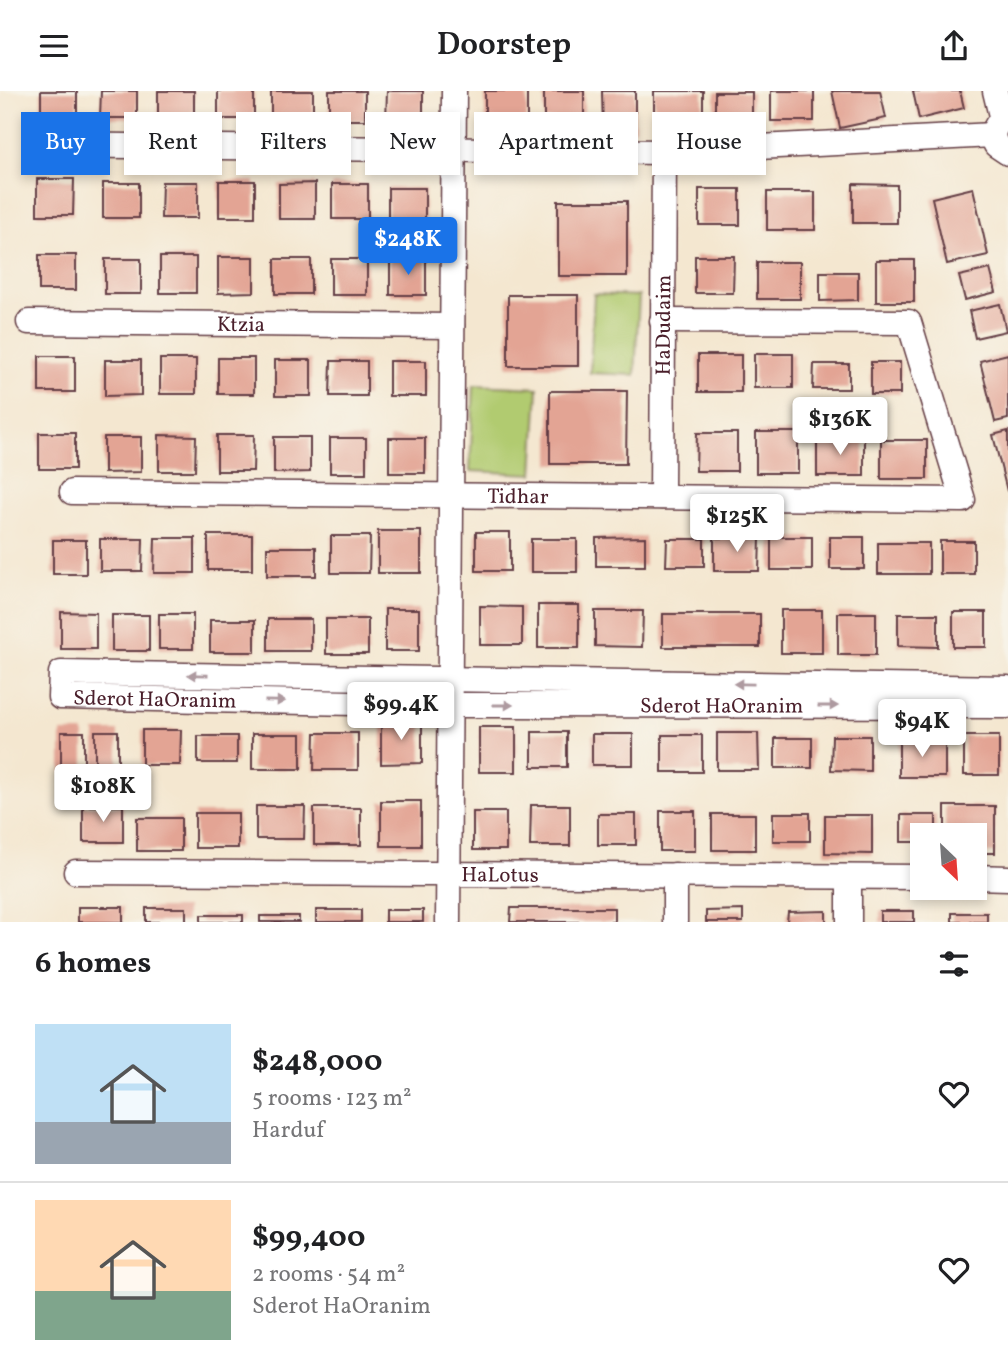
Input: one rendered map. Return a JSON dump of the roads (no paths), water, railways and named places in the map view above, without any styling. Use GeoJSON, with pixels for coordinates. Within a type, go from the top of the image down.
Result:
{"type":"FeatureCollection","features":[{"type":"Feature","properties":{"kind":"street"},"geometry":{"type":"LineString","coordinates":[[454,91],[454,112]]}},
{"type":"Feature","properties":{"kind":"street"},"geometry":{"type":"LineString","coordinates":[[766,146],[1003,132],[995,91]]}},
{"type":"Feature","properties":{"kind":"street"},"geometry":{"type":"LineString","coordinates":[[110,146],[365,150]]}},
{"type":"Feature","properties":{"kind":"street"},"geometry":{"type":"LineString","coordinates":[[460,151],[652,152]]}},
{"type":"Feature","properties":{"kind":"street"},"geometry":{"type":"LineString","coordinates":[[448,922],[453,175]]}},
{"type":"Feature","properties":{"kind":"street","name":"HaDudaim"},"geometry":{"type":"LineString","coordinates":[[662,497],[664,175]]}},
{"type":"Feature","properties":{"kind":"street","name":"Tidhar"},"geometry":{"type":"LineString","coordinates":[[72,492],[964,500],[909,321],[662,321]]}},
{"type":"Feature","properties":{"kind":"street","name":"Ktzia"},"geometry":{"type":"LineString","coordinates":[[29,323],[452,326]]}},
{"type":"Feature","properties":{"kind":"street","name":"Sderot HaOranim"},"geometry":{"type":"LineString","coordinates":[[1008,688],[61,673],[60,697],[450,705],[1008,706]]}},
{"type":"Feature","properties":{"kind":"street","name":"HaLotus"},"geometry":{"type":"LineString","coordinates":[[76,872],[910,877]]}},
{"type":"Feature","properties":{"kind":"street"},"geometry":{"type":"LineString","coordinates":[[675,876],[675,922]]}},
{"type":"Feature","properties":{"kind":"street"},"geometry":{"type":"LineString","coordinates":[[849,877],[849,922]]}},
{"type":"Feature","properties":{"kind":"street"},"geometry":{"type":"LineString","coordinates":[[987,877],[1008,878]]}}]}
